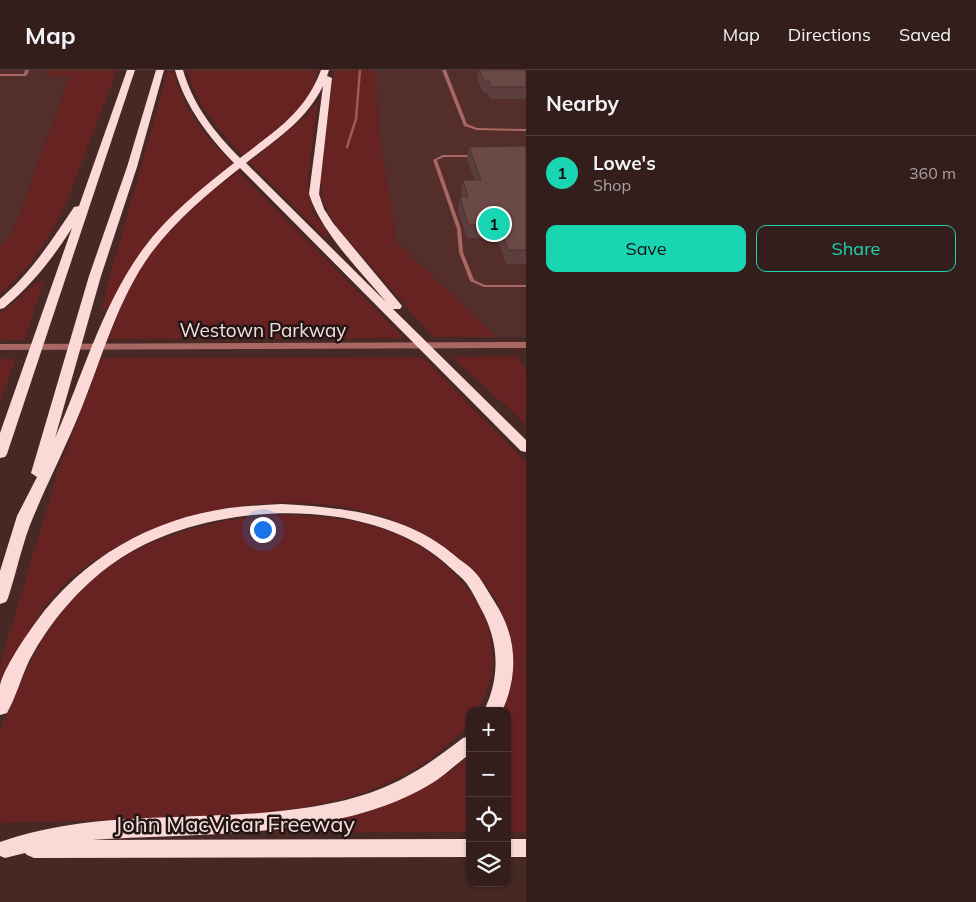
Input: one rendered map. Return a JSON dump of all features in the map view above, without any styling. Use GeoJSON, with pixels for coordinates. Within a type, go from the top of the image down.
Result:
{"type":"FeatureCollection","features":[{"type":"Feature","properties":{"kind":"highway"},"geometry":{"type":"LineString","coordinates":[[0,454],[131,70]]}},
{"type":"Feature","properties":{"kind":"highway"},"geometry":{"type":"LineString","coordinates":[[0,598],[95,276],[132,167],[160,70]]}},
{"type":"Feature","properties":{"kind":"highway"},"geometry":{"type":"LineString","coordinates":[[179,70],[191,102],[212,133],[526,448]]}},
{"type":"Feature","properties":{"kind":"highway"},"geometry":{"type":"LineString","coordinates":[[22,526],[75,409],[115,308],[135,268],[162,233],[180,214],[306,109],[315,96],[326,70]]}},
{"type":"Feature","properties":{"kind":"highway"},"geometry":{"type":"LineString","coordinates":[[326,70],[314,180],[314,194],[319,209],[328,224],[438,361]]}},
{"type":"Feature","properties":{"kind":"highway"},"geometry":{"type":"LineString","coordinates":[[0,306],[10,298],[42,263],[62,235],[94,180]]}},
{"type":"Feature","properties":{"kind":"highway"},"geometry":{"type":"LineString","coordinates":[[464,387],[486,398],[526,434]]}},
{"type":"Feature","properties":{"kind":"highway"},"geometry":{"type":"LineString","coordinates":[[0,708],[20,662],[52,612],[89,574],[110,558],[132,544],[189,522],[237,512],[286,508],[342,513],[381,522],[416,536],[448,556],[472,578],[491,606],[503,638],[505,671],[494,707]]}},
{"type":"Feature","properties":{"kind":"highway"},"geometry":{"type":"LineString","coordinates":[[3,849],[82,832],[244,825],[290,820],[335,811],[377,798],[414,783],[451,761],[466,747]]}},
{"type":"Feature","properties":{"kind":"highway","name":"John MacVicar Freeway"},"geometry":{"type":"LineString","coordinates":[[3,849],[466,848]]}},
{"type":"Feature","properties":{"kind":"highway"},"geometry":{"type":"LineString","coordinates":[[511,848],[526,848]]}},
{"type":"Feature","properties":{"kind":"street","name":"Westown Parkway"},"geometry":{"type":"LineString","coordinates":[[0,348],[526,345]]}},
{"type":"Feature","properties":{"kind":"lane"},"geometry":{"type":"LineString","coordinates":[[1,72],[25,75],[27,70]]}},
{"type":"Feature","properties":{"kind":"lane"},"geometry":{"type":"LineString","coordinates":[[444,70],[465,125],[478,129],[526,130]]}},
{"type":"Feature","properties":{"kind":"lane"},"geometry":{"type":"LineString","coordinates":[[480,156],[444,156],[435,160],[458,229],[461,252],[468,276],[472,281],[484,286],[526,286]]}},
{"type":"Feature","properties":{"kind":"shaded area"},"geometry":{"type":"Polygon","coordinates":[[[0,70],[72,70],[12,234],[0,247],[0,70]]]}},
{"type":"Feature","properties":{"kind":"shaded area"},"geometry":{"type":"Polygon","coordinates":[[[46,70],[117,70],[68,198],[54,228],[31,263],[0,295],[0,247],[12,234],[70,76],[51,77],[46,74],[46,70]]]}},
{"type":"Feature","properties":{"kind":"shaded area"},"geometry":{"type":"Polygon","coordinates":[[[168,70],[173,70],[182,97],[196,122],[234,165],[174,216],[111,310],[101,309],[168,70]]]}},
{"type":"Feature","properties":{"kind":"shaded area"},"geometry":{"type":"Polygon","coordinates":[[[187,70],[318,70],[312,91],[301,108],[243,157],[203,106],[196,94],[187,70]]]}},
{"type":"Feature","properties":{"kind":"shaded area"},"geometry":{"type":"Polygon","coordinates":[[[334,70],[374,70],[381,146],[397,243],[497,337],[433,337],[337,227],[323,202],[320,178],[334,70]]]}},
{"type":"Feature","properties":{"kind":"shaded area"},"geometry":{"type":"Polygon","coordinates":[[[374,70],[526,70],[526,337],[497,337],[397,243],[381,146],[374,70]]]}},
{"type":"Feature","properties":{"kind":"shaded area"},"geometry":{"type":"Polygon","coordinates":[[[318,102],[307,183],[313,212],[330,236],[325,237],[249,162],[304,118],[318,102]]]}},
{"type":"Feature","properties":{"kind":"shaded area"},"geometry":{"type":"Polygon","coordinates":[[[238,171],[404,338],[108,339],[133,279],[162,238],[191,208],[238,171]]]}},
{"type":"Feature","properties":{"kind":"shaded area"},"geometry":{"type":"Polygon","coordinates":[[[37,282],[44,282],[24,340],[0,340],[0,314],[37,282]]]}},
{"type":"Feature","properties":{"kind":"shaded area"},"geometry":{"type":"Polygon","coordinates":[[[517,356],[526,369],[526,424],[452,357],[517,356]]]}},
{"type":"Feature","properties":{"kind":"shaded area"},"geometry":{"type":"Polygon","coordinates":[[[423,357],[526,462],[526,832],[511,832],[511,707],[504,707],[511,677],[512,660],[508,628],[502,612],[484,583],[442,545],[392,520],[337,506],[278,503],[219,510],[163,526],[111,550],[67,582],[39,616],[24,641],[5,681],[0,679],[0,665],[58,471],[101,358],[423,357]]]}},
{"type":"Feature","properties":{"kind":"shaded area"},"geometry":{"type":"Polygon","coordinates":[[[0,359],[15,359],[0,403],[0,359]]]}},
{"type":"Feature","properties":{"kind":"shaded area"},"geometry":{"type":"Polygon","coordinates":[[[302,515],[354,521],[380,528],[401,536],[421,547],[457,576],[471,594],[482,613],[490,634],[493,657],[491,678],[480,707],[466,707],[466,727],[446,746],[415,769],[381,786],[344,799],[264,813],[224,816],[0,823],[1,728],[36,651],[63,609],[90,581],[113,564],[138,550],[164,538],[191,529],[218,522],[247,518],[302,515]]]}},
{"type":"Feature","properties":{"kind":"shaded area"},"geometry":{"type":"Polygon","coordinates":[[[466,757],[466,832],[271,833],[351,816],[377,808],[426,786],[449,772],[466,757]]]}},
{"type":"Feature","properties":{"kind":"building"},"geometry":{"type":"Polygon","coordinates":[[[479,70],[526,70],[526,87],[491,87],[489,81],[484,81],[479,70]]]}},
{"type":"Feature","properties":{"kind":"building"},"geometry":{"type":"Polygon","coordinates":[[[526,146],[526,250],[508,250],[499,225],[468,225],[460,197],[468,197],[463,180],[481,180],[469,147],[526,146]]]}},
{"type":"Feature","properties":{"kind":"waterway"},"geometry":{"type":"LineString","coordinates":[[347,147],[356,119],[360,70]]}},
{"type":"Feature","properties":{"kind":"place","name":"Lowe's"},"geometry":{"type":"Point","coordinates":[494,224]}}]}
